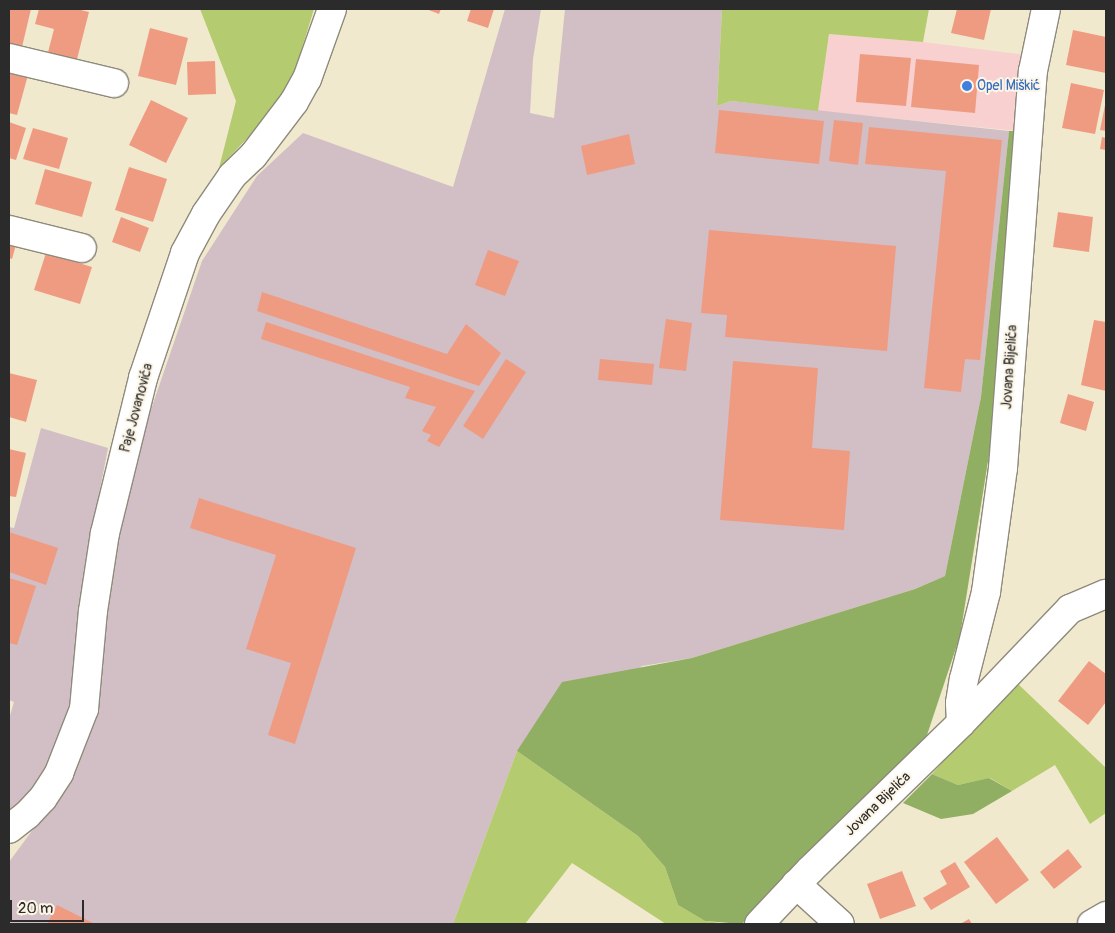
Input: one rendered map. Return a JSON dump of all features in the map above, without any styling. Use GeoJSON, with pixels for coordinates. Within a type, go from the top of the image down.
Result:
{"type":"FeatureCollection","features":[{"type":"Feature","properties":{"kind":"street","name":"Paje Jovanovića"},"geometry":{"type":"LineString","coordinates":[[9,829],[28,815],[43,798],[59,773],[84,709],[92,611],[104,533],[143,378],[185,253],[206,214],[232,176],[253,156],[294,102],[307,79],[332,9]]}},
{"type":"Feature","properties":{"kind":"street","name":"Jovana Bijelića"},"geometry":{"type":"LineString","coordinates":[[961,723],[960,703],[964,679],[986,592],[1004,468],[1033,71],[1046,9]]}},
{"type":"Feature","properties":{"kind":"street"},"geometry":{"type":"LineString","coordinates":[[9,58],[114,83]]}},
{"type":"Feature","properties":{"kind":"street"},"geometry":{"type":"LineString","coordinates":[[9,230],[82,248]]}},
{"type":"Feature","properties":{"kind":"street","name":"Jovana Bijelića"},"geometry":{"type":"LineString","coordinates":[[759,924],[796,884],[961,723],[1070,609],[1106,594]]}},
{"type":"Feature","properties":{"kind":"street"},"geometry":{"type":"LineString","coordinates":[[796,884],[840,924]]}},
{"type":"Feature","properties":{"kind":"street"},"geometry":{"type":"LineString","coordinates":[[1092,924],[1106,916]]}},
{"type":"Feature","properties":{"kind":"shaded area"},"geometry":{"type":"Polygon","coordinates":[[[505,9],[541,9],[533,59],[530,113],[554,118],[565,9],[722,9],[717,106],[731,101],[1009,131],[981,397],[945,576],[915,589],[692,658],[642,666],[517,751],[453,924],[9,924],[9,862],[37,824],[103,613],[136,453],[202,261],[257,176],[303,133],[453,187],[505,9]]]}},
{"type":"Feature","properties":{"kind":"shaded area"},"geometry":{"type":"Polygon","coordinates":[[[829,34],[923,42],[1025,55],[1018,131],[818,111],[829,34]]]}},
{"type":"Feature","properties":{"kind":"shaded area"},"geometry":{"type":"Polygon","coordinates":[[[41,428],[108,448],[93,525],[72,706],[39,787],[9,814],[9,719],[14,702],[9,700],[9,527],[14,528],[41,428]]]}},
{"type":"Feature","properties":{"kind":"green space"},"geometry":{"type":"Polygon","coordinates":[[[200,9],[314,9],[291,84],[258,127],[219,168],[236,101],[200,9]]]}},
{"type":"Feature","properties":{"kind":"green space"},"geometry":{"type":"Polygon","coordinates":[[[722,9],[929,9],[923,42],[829,34],[818,111],[731,101],[717,106],[722,9]]]}},
{"type":"Feature","properties":{"kind":"green space"},"geometry":{"type":"Polygon","coordinates":[[[1009,131],[1018,131],[993,430],[960,636],[927,735],[901,768],[869,794],[742,924],[705,921],[678,905],[665,867],[638,836],[517,751],[562,682],[692,658],[915,589],[945,576],[981,397],[1009,131]]]}},
{"type":"Feature","properties":{"kind":"green space"},"geometry":{"type":"Polygon","coordinates":[[[1014,680],[1106,768],[1106,813],[1090,824],[1055,765],[1012,791],[990,778],[958,785],[932,774],[1014,680]]]}},
{"type":"Feature","properties":{"kind":"green space"},"geometry":{"type":"Polygon","coordinates":[[[517,751],[638,836],[665,867],[678,905],[705,921],[728,924],[666,924],[572,863],[525,924],[453,924],[517,751]]]}},
{"type":"Feature","properties":{"kind":"green space"},"geometry":{"type":"Polygon","coordinates":[[[932,774],[958,785],[989,778],[1012,791],[973,814],[941,819],[903,803],[932,774]]]}},
{"type":"Feature","properties":{"kind":"building"},"geometry":{"type":"Polygon","coordinates":[[[9,9],[31,9],[22,47],[9,44],[9,9]]]}},
{"type":"Feature","properties":{"kind":"building"},"geometry":{"type":"Polygon","coordinates":[[[39,9],[77,9],[89,12],[75,67],[46,60],[54,29],[35,24],[39,9]]]}},
{"type":"Feature","properties":{"kind":"building"},"geometry":{"type":"Polygon","coordinates":[[[426,9],[441,9],[439,14],[426,9]]]}},
{"type":"Feature","properties":{"kind":"building"},"geometry":{"type":"Polygon","coordinates":[[[471,9],[494,9],[488,28],[467,21],[471,9]]]}},
{"type":"Feature","properties":{"kind":"building"},"geometry":{"type":"Polygon","coordinates":[[[957,9],[991,9],[984,40],[951,33],[957,9]]]}},
{"type":"Feature","properties":{"kind":"building"},"geometry":{"type":"Polygon","coordinates":[[[150,28],[188,38],[176,85],[138,76],[150,28]]]}},
{"type":"Feature","properties":{"kind":"building"},"geometry":{"type":"Polygon","coordinates":[[[1073,30],[1106,37],[1106,73],[1066,65],[1073,30]]]}},
{"type":"Feature","properties":{"kind":"building"},"geometry":{"type":"Polygon","coordinates":[[[860,54],[911,58],[906,106],[856,102],[860,54]]]}},
{"type":"Feature","properties":{"kind":"building"},"geometry":{"type":"Polygon","coordinates":[[[916,59],[979,65],[975,113],[911,107],[916,59]]]}},
{"type":"Feature","properties":{"kind":"building"},"geometry":{"type":"Polygon","coordinates":[[[215,61],[216,94],[188,95],[187,62],[215,61]]]}},
{"type":"Feature","properties":{"kind":"building"},"geometry":{"type":"Polygon","coordinates":[[[9,70],[28,75],[17,115],[9,113],[9,70]]]}},
{"type":"Feature","properties":{"kind":"building"},"geometry":{"type":"Polygon","coordinates":[[[1071,83],[1104,90],[1095,134],[1062,128],[1071,83]]]}},
{"type":"Feature","properties":{"kind":"building"},"geometry":{"type":"Polygon","coordinates":[[[151,100],[188,118],[166,163],[129,145],[151,100]]]}},
{"type":"Feature","properties":{"kind":"building"},"geometry":{"type":"Polygon","coordinates":[[[1106,105],[1106,131],[1100,130],[1106,105]]]}},
{"type":"Feature","properties":{"kind":"building"},"geometry":{"type":"Polygon","coordinates":[[[719,110],[824,121],[819,164],[715,153],[719,110]]]}},
{"type":"Feature","properties":{"kind":"building"},"geometry":{"type":"Polygon","coordinates":[[[834,120],[863,123],[858,165],[829,161],[834,120]]]}},
{"type":"Feature","properties":{"kind":"building"},"geometry":{"type":"Polygon","coordinates":[[[9,122],[26,128],[16,160],[9,158],[9,122]]]}},
{"type":"Feature","properties":{"kind":"building"},"geometry":{"type":"Polygon","coordinates":[[[869,127],[1002,140],[980,360],[965,359],[961,392],[924,388],[946,171],[865,164],[869,127]]]}},
{"type":"Feature","properties":{"kind":"building"},"geometry":{"type":"Polygon","coordinates":[[[33,128],[68,138],[59,169],[23,159],[33,128]]]}},
{"type":"Feature","properties":{"kind":"building"},"geometry":{"type":"Polygon","coordinates":[[[629,134],[635,164],[587,175],[581,146],[629,134]]]}},
{"type":"Feature","properties":{"kind":"building"},"geometry":{"type":"Polygon","coordinates":[[[1102,137],[1106,138],[1106,150],[1100,149],[1102,137]]]}},
{"type":"Feature","properties":{"kind":"building"},"geometry":{"type":"Polygon","coordinates":[[[129,167],[167,179],[153,222],[115,210],[129,167]]]}},
{"type":"Feature","properties":{"kind":"building"},"geometry":{"type":"Polygon","coordinates":[[[45,169],[92,182],[82,217],[35,204],[45,169]]]}},
{"type":"Feature","properties":{"kind":"building"},"geometry":{"type":"Polygon","coordinates":[[[1058,212],[1093,217],[1089,252],[1053,247],[1058,212]]]}},
{"type":"Feature","properties":{"kind":"building"},"geometry":{"type":"Polygon","coordinates":[[[121,217],[149,228],[140,252],[112,242],[121,217]]]}},
{"type":"Feature","properties":{"kind":"building"},"geometry":{"type":"Polygon","coordinates":[[[709,230],[896,246],[887,351],[725,337],[727,315],[701,313],[709,230]]]}},
{"type":"Feature","properties":{"kind":"building"},"geometry":{"type":"Polygon","coordinates":[[[9,239],[17,241],[12,259],[9,258],[9,239]]]}},
{"type":"Feature","properties":{"kind":"building"},"geometry":{"type":"Polygon","coordinates":[[[488,250],[519,261],[505,296],[475,285],[488,250]]]}},
{"type":"Feature","properties":{"kind":"building"},"geometry":{"type":"Polygon","coordinates":[[[46,253],[92,267],[80,304],[34,290],[46,253]]]}},
{"type":"Feature","properties":{"kind":"building"},"geometry":{"type":"Polygon","coordinates":[[[262,292],[447,354],[466,324],[501,353],[479,386],[257,311],[262,292]]]}},
{"type":"Feature","properties":{"kind":"building"},"geometry":{"type":"Polygon","coordinates":[[[666,319],[692,323],[686,371],[659,368],[666,319]]]}},
{"type":"Feature","properties":{"kind":"building"},"geometry":{"type":"Polygon","coordinates":[[[1094,320],[1106,322],[1106,391],[1081,385],[1094,320]]]}},
{"type":"Feature","properties":{"kind":"building"},"geometry":{"type":"Polygon","coordinates":[[[266,322],[475,391],[439,447],[427,441],[431,435],[422,431],[436,407],[405,398],[410,387],[261,339],[266,322]]]}},
{"type":"Feature","properties":{"kind":"building"},"geometry":{"type":"Polygon","coordinates":[[[506,359],[526,372],[483,439],[463,426],[506,359]]]}},
{"type":"Feature","properties":{"kind":"building"},"geometry":{"type":"Polygon","coordinates":[[[600,359],[654,364],[652,385],[598,380],[600,359]]]}},
{"type":"Feature","properties":{"kind":"building"},"geometry":{"type":"Polygon","coordinates":[[[733,361],[818,368],[812,448],[850,451],[844,530],[720,520],[733,361]]]}},
{"type":"Feature","properties":{"kind":"building"},"geometry":{"type":"Polygon","coordinates":[[[9,373],[37,380],[26,422],[9,417],[9,373]]]}},
{"type":"Feature","properties":{"kind":"building"},"geometry":{"type":"Polygon","coordinates":[[[1068,394],[1094,402],[1086,431],[1060,423],[1068,394]]]}},
{"type":"Feature","properties":{"kind":"building"},"geometry":{"type":"Polygon","coordinates":[[[9,449],[26,453],[16,497],[9,496],[9,449]]]}},
{"type":"Feature","properties":{"kind":"building"},"geometry":{"type":"Polygon","coordinates":[[[199,498],[356,548],[295,744],[268,735],[291,663],[246,649],[276,555],[190,528],[199,498]]]}},
{"type":"Feature","properties":{"kind":"building"},"geometry":{"type":"Polygon","coordinates":[[[9,532],[58,548],[46,585],[9,572],[9,532]]]}},
{"type":"Feature","properties":{"kind":"building"},"geometry":{"type":"Polygon","coordinates":[[[9,578],[36,586],[17,645],[9,643],[9,578]]]}},
{"type":"Feature","properties":{"kind":"building"},"geometry":{"type":"Polygon","coordinates":[[[1089,661],[1106,674],[1106,702],[1088,725],[1058,701],[1089,661]]]}},
{"type":"Feature","properties":{"kind":"building"},"geometry":{"type":"Polygon","coordinates":[[[997,837],[1029,880],[996,904],[964,862],[997,837]]]}},
{"type":"Feature","properties":{"kind":"building"},"geometry":{"type":"Polygon","coordinates":[[[1068,849],[1082,867],[1054,889],[1040,872],[1068,849]]]}},
{"type":"Feature","properties":{"kind":"building"},"geometry":{"type":"Polygon","coordinates":[[[955,862],[970,887],[931,910],[923,898],[947,884],[940,871],[955,862]]]}},
{"type":"Feature","properties":{"kind":"building"},"geometry":{"type":"Polygon","coordinates":[[[902,871],[916,906],[880,919],[867,884],[902,871]]]}},
{"type":"Feature","properties":{"kind":"building"},"geometry":{"type":"Polygon","coordinates":[[[57,905],[95,924],[47,924],[57,905]]]}},
{"type":"Feature","properties":{"kind":"building"},"geometry":{"type":"Polygon","coordinates":[[[969,919],[972,924],[960,924],[969,919]]]}},
{"type":"Feature","properties":{"kind":"place","name":"Opel Miškić"},"geometry":{"type":"Point","coordinates":[967,86]}}]}
